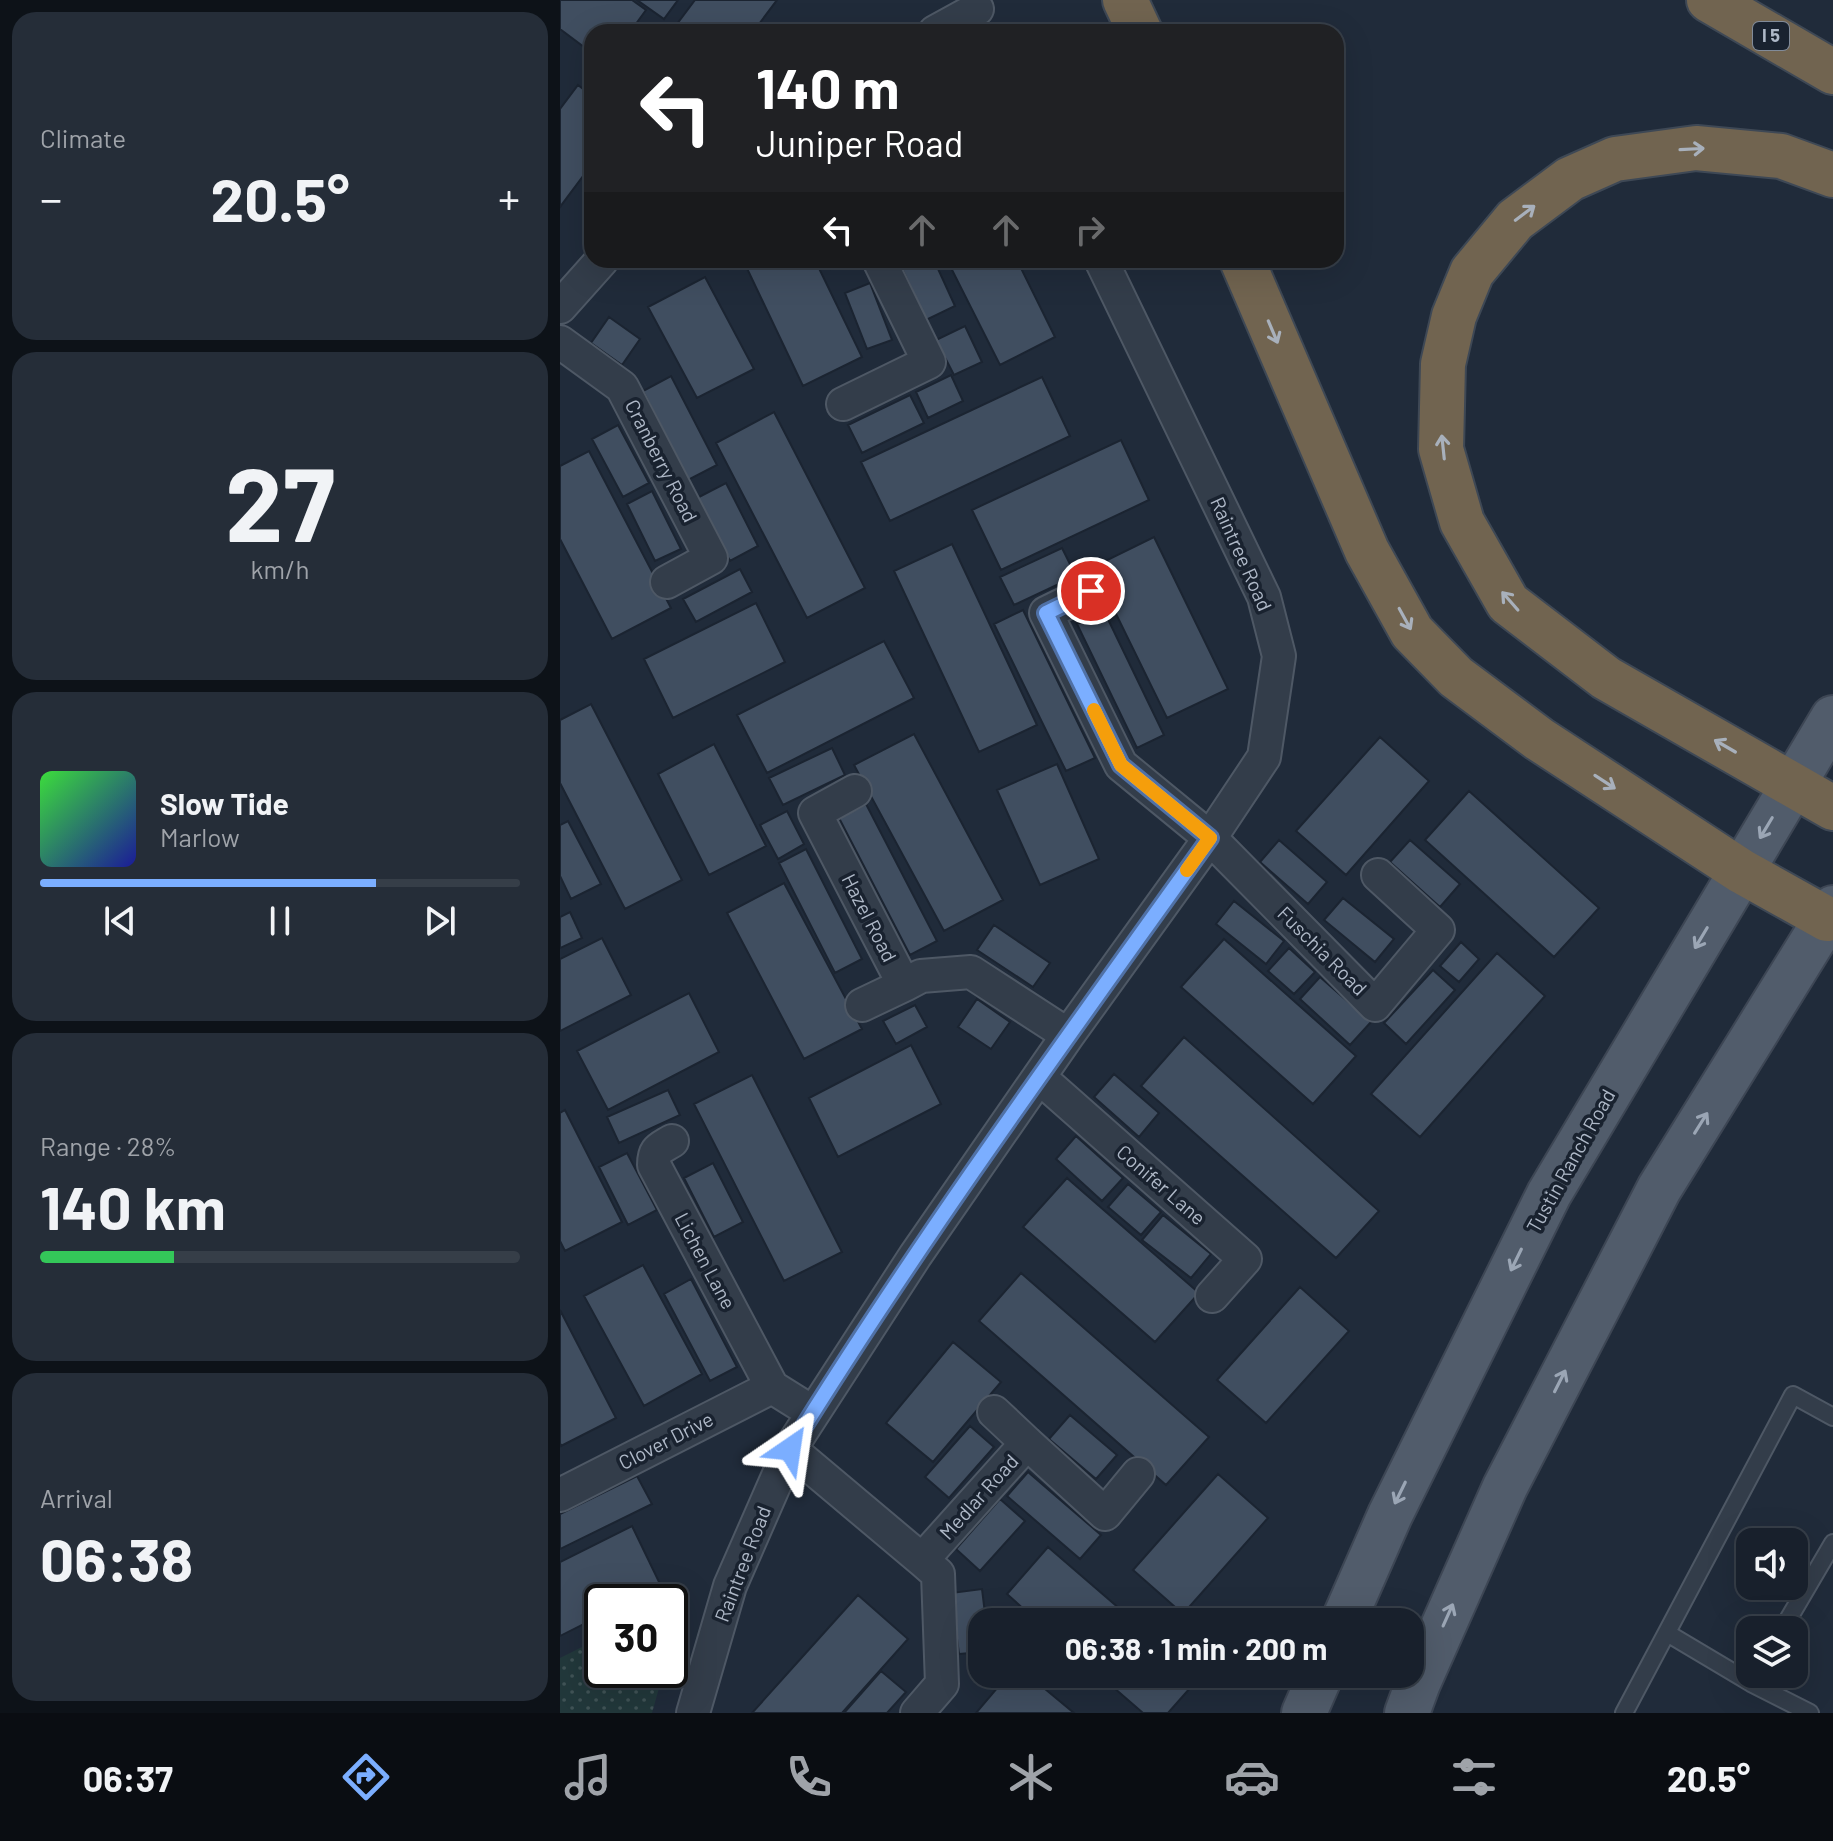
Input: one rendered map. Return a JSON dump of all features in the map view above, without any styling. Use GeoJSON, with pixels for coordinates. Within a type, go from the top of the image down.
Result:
{"type":"FeatureCollection","features":[{"type":"Feature","properties":{"kind":"highway"},"geometry":{"type":"LineString","coordinates":[[1125,0],[1136,24]]}},
{"type":"Feature","properties":{"kind":"highway","name":"I 5"},"geometry":{"type":"LineString","coordinates":[[1709,0],[1833,72]]}},
{"type":"Feature","properties":{"kind":"highway"},"geometry":{"type":"LineString","coordinates":[[1833,175],[1781,156],[1696,148],[1615,159],[1570,179],[1515,220],[1472,272],[1454,316],[1443,364],[1441,449],[1462,522],[1508,603],[1606,678],[1833,808]]}},
{"type":"Feature","properties":{"kind":"highway"},"geometry":{"type":"LineString","coordinates":[[1245,268],[1367,551],[1412,632],[1456,677],[1539,739],[1741,871],[1830,914]]}},
{"type":"Feature","properties":{"kind":"main road","name":"Tustin Ranch Road"},"geometry":{"type":"LineString","coordinates":[[1349,1608],[1390,1515],[1549,1194],[1833,718]]}},
{"type":"Feature","properties":{"kind":"main road"},"geometry":{"type":"LineString","coordinates":[[1407,1713],[1505,1487],[1659,1189],[1830,914]]}},
{"type":"Feature","properties":{"kind":"main road"},"geometry":{"type":"LineString","coordinates":[[1304,1713],[1315,1688]]}},
{"type":"Feature","properties":{"kind":"street"},"geometry":{"type":"LineString","coordinates":[[955,24],[979,14]]}},
{"type":"Feature","properties":{"kind":"street"},"geometry":{"type":"LineString","coordinates":[[560,307],[595,268]]}},
{"type":"Feature","properties":{"kind":"street"},"geometry":{"type":"LineString","coordinates":[[843,404],[929,362],[883,268]]}},
{"type":"Feature","properties":{"kind":"street","name":"Raintree Road"},"geometry":{"type":"LineString","coordinates":[[693,1713],[730,1586],[790,1449],[812,1412],[915,1256],[1264,757],[1279,656],[1264,597],[1105,268]]}},
{"type":"Feature","properties":{"kind":"street","name":"Cranberry Road"},"geometry":{"type":"LineString","coordinates":[[560,342],[622,387],[711,558],[667,582]]}},
{"type":"Feature","properties":{"kind":"street"},"geometry":{"type":"LineString","coordinates":[[1091,591],[1046,613],[1121,765],[1210,838]]}},
{"type":"Feature","properties":{"kind":"street","name":"Hazel Road"},"geometry":{"type":"LineString","coordinates":[[855,791],[815,813],[904,985],[921,976],[971,972],[1068,1035]]}},
{"type":"Feature","properties":{"kind":"street","name":"Fuschia Road"},"geometry":{"type":"LineString","coordinates":[[1210,838],[1375,1005],[1438,930],[1378,875]]}},
{"type":"Feature","properties":{"kind":"street"},"geometry":{"type":"LineString","coordinates":[[862,1005],[904,985]]}},
{"type":"Feature","properties":{"kind":"street","name":"Conifer Lane"},"geometry":{"type":"LineString","coordinates":[[1039,1077],[1245,1259],[1212,1296]]}},
{"type":"Feature","properties":{"kind":"street","name":"Lichen Lane"},"geometry":{"type":"LineString","coordinates":[[672,1141],[654,1154],[654,1165],[772,1387]]}},
{"type":"Feature","properties":{"kind":"street"},"geometry":{"type":"LineString","coordinates":[[772,1387],[812,1412]]}},
{"type":"Feature","properties":{"kind":"street","name":"Clover Drive"},"geometry":{"type":"LineString","coordinates":[[560,1495],[772,1387]]}},
{"type":"Feature","properties":{"kind":"street"},"geometry":{"type":"LineString","coordinates":[[994,1412],[1027,1443]]}},
{"type":"Feature","properties":{"kind":"street","name":"Medlar Road"},"geometry":{"type":"LineString","coordinates":[[922,1560],[1027,1443],[1105,1514],[1138,1474]]}},
{"type":"Feature","properties":{"kind":"street"},"geometry":{"type":"LineString","coordinates":[[790,1449],[938,1574],[942,1684],[917,1713]]}},
{"type":"Feature","properties":{"kind":"lane"},"geometry":{"type":"LineString","coordinates":[[1624,1713],[1793,1395],[1833,1417]]}},
{"type":"Feature","properties":{"kind":"lane"},"geometry":{"type":"LineString","coordinates":[[1790,1616],[1833,1543]]}},
{"type":"Feature","properties":{"kind":"lane"},"geometry":{"type":"LineString","coordinates":[[1667,1633],[1736,1669]]}},
{"type":"Feature","properties":{"kind":"lane"},"geometry":{"type":"LineString","coordinates":[[1770,1688],[1810,1713]]}},
{"type":"Feature","properties":{"kind":"green space"},"geometry":{"type":"Polygon","coordinates":[[[584,1646],[584,1688],[659,1688],[652,1713],[560,1713],[560,1658],[584,1646]]]}},
{"type":"Feature","properties":{"kind":"building"},"geometry":{"type":"Polygon","coordinates":[[[560,0],[632,0],[646,10],[636,24],[584,24],[584,47],[560,29],[560,0]]]}},
{"type":"Feature","properties":{"kind":"building"},"geometry":{"type":"Polygon","coordinates":[[[637,0],[678,0],[664,19],[637,0]]]}},
{"type":"Feature","properties":{"kind":"building"},"geometry":{"type":"Polygon","coordinates":[[[695,0],[777,0],[759,24],[677,24],[695,0]]]}},
{"type":"Feature","properties":{"kind":"building"},"geometry":{"type":"Polygon","coordinates":[[[578,85],[584,90],[584,175],[560,207],[560,109],[578,85]]]}},
{"type":"Feature","properties":{"kind":"building"},"geometry":{"type":"Polygon","coordinates":[[[747,268],[819,268],[862,357],[803,386],[747,268]]]}},
{"type":"Feature","properties":{"kind":"building"},"geometry":{"type":"Polygon","coordinates":[[[902,268],[938,268],[955,306],[926,320],[902,268]]]}},
{"type":"Feature","properties":{"kind":"building"},"geometry":{"type":"Polygon","coordinates":[[[951,268],[1021,268],[1055,337],[1000,365],[951,268]]]}},
{"type":"Feature","properties":{"kind":"building"},"geometry":{"type":"Polygon","coordinates":[[[705,277],[754,369],[697,398],[648,307],[705,277]]]}},
{"type":"Feature","properties":{"kind":"building"},"geometry":{"type":"Polygon","coordinates":[[[870,283],[892,340],[867,349],[845,293],[870,283]]]}},
{"type":"Feature","properties":{"kind":"building"},"geometry":{"type":"Polygon","coordinates":[[[609,317],[640,339],[622,365],[591,343],[609,317]]]}},
{"type":"Feature","properties":{"kind":"building"},"geometry":{"type":"Polygon","coordinates":[[[965,326],[982,362],[954,375],[936,340],[965,326]]]}},
{"type":"Feature","properties":{"kind":"building"},"geometry":{"type":"Polygon","coordinates":[[[951,375],[963,401],[928,418],[916,392],[951,375]]]}},
{"type":"Feature","properties":{"kind":"building"},"geometry":{"type":"Polygon","coordinates":[[[671,376],[717,465],[688,480],[643,391],[671,376]]]}},
{"type":"Feature","properties":{"kind":"building"},"geometry":{"type":"Polygon","coordinates":[[[1042,377],[1070,436],[890,521],[861,462],[1042,377]]]}},
{"type":"Feature","properties":{"kind":"building"},"geometry":{"type":"Polygon","coordinates":[[[910,395],[924,423],[862,453],[848,425],[910,395]]]}},
{"type":"Feature","properties":{"kind":"building"},"geometry":{"type":"Polygon","coordinates":[[[774,412],[865,588],[807,618],[716,443],[774,412]]]}},
{"type":"Feature","properties":{"kind":"building"},"geometry":{"type":"Polygon","coordinates":[[[618,425],[649,483],[623,497],[592,439],[618,425]]]}},
{"type":"Feature","properties":{"kind":"building"},"geometry":{"type":"Polygon","coordinates":[[[1121,440],[1149,500],[1001,570],[972,510],[1121,440]]]}},
{"type":"Feature","properties":{"kind":"building"},"geometry":{"type":"Polygon","coordinates":[[[589,451],[671,608],[612,639],[560,539],[560,466],[589,451]]]}},
{"type":"Feature","properties":{"kind":"building"},"geometry":{"type":"Polygon","coordinates":[[[726,483],[758,546],[730,561],[697,498],[726,483]]]}},
{"type":"Feature","properties":{"kind":"building"},"geometry":{"type":"Polygon","coordinates":[[[652,491],[681,549],[655,561],[627,504],[652,491]]]}},
{"type":"Feature","properties":{"kind":"building"},"geometry":{"type":"Polygon","coordinates":[[[1154,537],[1228,689],[1167,718],[1093,567],[1154,537]]]}},
{"type":"Feature","properties":{"kind":"building"},"geometry":{"type":"Polygon","coordinates":[[[952,544],[1037,725],[979,752],[894,571],[952,544]]]}},
{"type":"Feature","properties":{"kind":"building"},"geometry":{"type":"Polygon","coordinates":[[[1062,548],[1076,576],[1014,605],[1000,577],[1062,548]]]}},
{"type":"Feature","properties":{"kind":"building"},"geometry":{"type":"Polygon","coordinates":[[[740,569],[752,592],[696,622],[683,599],[740,569]]]}},
{"type":"Feature","properties":{"kind":"building"},"geometry":{"type":"Polygon","coordinates":[[[756,603],[785,662],[673,718],[644,659],[756,603]]]}},
{"type":"Feature","properties":{"kind":"building"},"geometry":{"type":"Polygon","coordinates":[[[1023,610],[1095,758],[1066,771],[994,624],[1023,610]]]}},
{"type":"Feature","properties":{"kind":"building"},"geometry":{"type":"Polygon","coordinates":[[[1104,611],[1164,735],[1137,748],[1077,624],[1104,611]]]}},
{"type":"Feature","properties":{"kind":"building"},"geometry":{"type":"Polygon","coordinates":[[[884,641],[914,698],[767,773],[737,715],[884,641]]]}},
{"type":"Feature","properties":{"kind":"building"},"geometry":{"type":"Polygon","coordinates":[[[591,704],[682,880],[625,909],[560,783],[560,720],[591,704]]]}},
{"type":"Feature","properties":{"kind":"building"},"geometry":{"type":"Polygon","coordinates":[[[914,734],[1003,900],[944,931],[854,765],[914,734]]]}},
{"type":"Feature","properties":{"kind":"building"},"geometry":{"type":"Polygon","coordinates":[[[1380,737],[1429,781],[1346,875],[1296,831],[1380,737]]]}},
{"type":"Feature","properties":{"kind":"building"},"geometry":{"type":"Polygon","coordinates":[[[714,744],[766,846],[709,875],[658,774],[714,744]]]}},
{"type":"Feature","properties":{"kind":"building"},"geometry":{"type":"Polygon","coordinates":[[[832,748],[845,775],[783,805],[769,778],[832,748]]]}},
{"type":"Feature","properties":{"kind":"building"},"geometry":{"type":"Polygon","coordinates":[[[1057,764],[1099,859],[1040,885],[997,790],[1057,764]]]}},
{"type":"Feature","properties":{"kind":"building"},"geometry":{"type":"Polygon","coordinates":[[[1469,791],[1599,908],[1554,957],[1425,840],[1469,791]]]}},
{"type":"Feature","properties":{"kind":"building"},"geometry":{"type":"Polygon","coordinates":[[[866,804],[937,941],[910,955],[839,818],[866,804]]]}},
{"type":"Feature","properties":{"kind":"building"},"geometry":{"type":"Polygon","coordinates":[[[787,811],[804,844],[778,859],[760,825],[787,811]]]}},
{"type":"Feature","properties":{"kind":"building"},"geometry":{"type":"Polygon","coordinates":[[[568,821],[601,884],[571,899],[560,876],[560,825],[568,821]]]}},
{"type":"Feature","properties":{"kind":"building"},"geometry":{"type":"Polygon","coordinates":[[[1279,840],[1327,882],[1308,904],[1260,862],[1279,840]]]}},
{"type":"Feature","properties":{"kind":"building"},"geometry":{"type":"Polygon","coordinates":[[[1410,840],[1460,884],[1440,907],[1390,862],[1410,840]]]}},
{"type":"Feature","properties":{"kind":"building"},"geometry":{"type":"Polygon","coordinates":[[[806,849],[862,959],[835,973],[779,863],[806,849]]]}},
{"type":"Feature","properties":{"kind":"building"},"geometry":{"type":"Polygon","coordinates":[[[784,883],[862,1029],[804,1059],[727,913],[784,883]]]}},
{"type":"Feature","properties":{"kind":"building"},"geometry":{"type":"Polygon","coordinates":[[[1343,898],[1394,939],[1375,962],[1324,920],[1343,898]]]}},
{"type":"Feature","properties":{"kind":"building"},"geometry":{"type":"Polygon","coordinates":[[[1234,901],[1284,941],[1266,964],[1216,924],[1234,901]]]}},
{"type":"Feature","properties":{"kind":"building"},"geometry":{"type":"Polygon","coordinates":[[[570,912],[582,938],[560,948],[560,917],[570,912]]]}},
{"type":"Feature","properties":{"kind":"building"},"geometry":{"type":"Polygon","coordinates":[[[994,925],[1050,963],[1033,987],[977,950],[994,925]]]}},
{"type":"Feature","properties":{"kind":"building"},"geometry":{"type":"Polygon","coordinates":[[[602,938],[631,995],[560,1031],[560,959],[602,938]]]}},
{"type":"Feature","properties":{"kind":"building"},"geometry":{"type":"Polygon","coordinates":[[[1224,939],[1356,1056],[1313,1104],[1181,987],[1224,939]]]}},
{"type":"Feature","properties":{"kind":"building"},"geometry":{"type":"Polygon","coordinates":[[[1461,942],[1479,959],[1459,982],[1440,966],[1461,942]]]}},
{"type":"Feature","properties":{"kind":"building"},"geometry":{"type":"Polygon","coordinates":[[[1289,948],[1315,972],[1294,994],[1268,971],[1289,948]]]}},
{"type":"Feature","properties":{"kind":"building"},"geometry":{"type":"Polygon","coordinates":[[[1497,953],[1545,996],[1420,1137],[1371,1094],[1497,953]]]}},
{"type":"Feature","properties":{"kind":"building"},"geometry":{"type":"Polygon","coordinates":[[[1433,970],[1455,990],[1406,1044],[1384,1023],[1433,970]]]}},
{"type":"Feature","properties":{"kind":"building"},"geometry":{"type":"Polygon","coordinates":[[[1320,977],[1371,1022],[1350,1045],[1300,999],[1320,977]]]}},
{"type":"Feature","properties":{"kind":"building"},"geometry":{"type":"Polygon","coordinates":[[[689,993],[719,1052],[608,1110],[577,1051],[689,993]]]}},
{"type":"Feature","properties":{"kind":"building"},"geometry":{"type":"Polygon","coordinates":[[[977,999],[1010,1022],[991,1049],[958,1027],[977,999]]]}},
{"type":"Feature","properties":{"kind":"building"},"geometry":{"type":"Polygon","coordinates":[[[915,1005],[927,1027],[896,1044],[883,1021],[915,1005]]]}},
{"type":"Feature","properties":{"kind":"building"},"geometry":{"type":"Polygon","coordinates":[[[1184,1037],[1379,1211],[1336,1258],[1141,1086],[1184,1037]]]}},
{"type":"Feature","properties":{"kind":"building"},"geometry":{"type":"Polygon","coordinates":[[[911,1045],[941,1104],[838,1157],[809,1098],[911,1045]]]}},
{"type":"Feature","properties":{"kind":"building"},"geometry":{"type":"Polygon","coordinates":[[[1114,1074],[1159,1113],[1139,1137],[1094,1097],[1114,1074]]]}},
{"type":"Feature","properties":{"kind":"building"},"geometry":{"type":"Polygon","coordinates":[[[752,1075],[842,1252],[784,1281],[694,1104],[752,1075]]]}},
{"type":"Feature","properties":{"kind":"building"},"geometry":{"type":"Polygon","coordinates":[[[668,1090],[680,1115],[619,1143],[607,1117],[668,1090]]]}},
{"type":"Feature","properties":{"kind":"building"},"geometry":{"type":"Polygon","coordinates":[[[565,1110],[622,1222],[565,1251],[560,1241],[560,1113],[565,1110]]]}},
{"type":"Feature","properties":{"kind":"building"},"geometry":{"type":"Polygon","coordinates":[[[1076,1136],[1123,1178],[1102,1201],[1056,1159],[1076,1136]]]}},
{"type":"Feature","properties":{"kind":"building"},"geometry":{"type":"Polygon","coordinates":[[[627,1153],[657,1210],[628,1225],[599,1167],[627,1153]]]}},
{"type":"Feature","properties":{"kind":"building"},"geometry":{"type":"Polygon","coordinates":[[[713,1163],[743,1222],[714,1237],[684,1178],[713,1163]]]}},
{"type":"Feature","properties":{"kind":"building"},"geometry":{"type":"Polygon","coordinates":[[[1067,1178],[1199,1293],[1155,1342],[1023,1227],[1067,1178]]]}},
{"type":"Feature","properties":{"kind":"building"},"geometry":{"type":"Polygon","coordinates":[[[1128,1184],[1161,1212],[1141,1235],[1108,1207],[1128,1184]]]}},
{"type":"Feature","properties":{"kind":"building"},"geometry":{"type":"Polygon","coordinates":[[[1163,1215],[1211,1254],[1191,1278],[1142,1240],[1163,1215]]]}},
{"type":"Feature","properties":{"kind":"building"},"geometry":{"type":"Polygon","coordinates":[[[643,1265],[702,1374],[644,1406],[584,1296],[643,1265]]]}},
{"type":"Feature","properties":{"kind":"building"},"geometry":{"type":"Polygon","coordinates":[[[1021,1273],[1209,1437],[1166,1485],[979,1321],[1021,1273]]]}},
{"type":"Feature","properties":{"kind":"building"},"geometry":{"type":"Polygon","coordinates":[[[691,1279],[737,1367],[710,1381],[664,1294],[691,1279]]]}},
{"type":"Feature","properties":{"kind":"building"},"geometry":{"type":"Polygon","coordinates":[[[1300,1287],[1349,1331],[1266,1423],[1217,1380],[1300,1287]]]}},
{"type":"Feature","properties":{"kind":"building"},"geometry":{"type":"Polygon","coordinates":[[[560,1310],[616,1418],[561,1446],[560,1443],[560,1310]]]}},
{"type":"Feature","properties":{"kind":"building"},"geometry":{"type":"Polygon","coordinates":[[[953,1342],[1001,1382],[933,1462],[886,1423],[953,1342]]]}},
{"type":"Feature","properties":{"kind":"building"},"geometry":{"type":"Polygon","coordinates":[[[1070,1415],[1117,1455],[1096,1479],[1049,1439],[1070,1415]]]}},
{"type":"Feature","properties":{"kind":"building"},"geometry":{"type":"Polygon","coordinates":[[[970,1426],[994,1447],[949,1498],[925,1477],[970,1426]]]}},
{"type":"Feature","properties":{"kind":"building"},"geometry":{"type":"Polygon","coordinates":[[[1028,1472],[1101,1535],[1080,1559],[1007,1496],[1028,1472]]]}},
{"type":"Feature","properties":{"kind":"building"},"geometry":{"type":"Polygon","coordinates":[[[1218,1474],[1268,1518],[1188,1608],[1176,1608],[1133,1570],[1218,1474]]]}},
{"type":"Feature","properties":{"kind":"building"},"geometry":{"type":"Polygon","coordinates":[[[637,1476],[652,1504],[560,1549],[560,1514],[637,1476]]]}},
{"type":"Feature","properties":{"kind":"building"},"geometry":{"type":"Polygon","coordinates":[[[1000,1499],[1025,1521],[980,1571],[956,1549],[1000,1499]]]}},
{"type":"Feature","properties":{"kind":"building"},"geometry":{"type":"Polygon","coordinates":[[[632,1526],[660,1584],[584,1584],[584,1624],[560,1636],[560,1562],[632,1526]]]}},
{"type":"Feature","properties":{"kind":"building"},"geometry":{"type":"Polygon","coordinates":[[[1048,1547],[1119,1608],[1022,1608],[1007,1594],[1048,1547]]]}},
{"type":"Feature","properties":{"kind":"building"},"geometry":{"type":"Polygon","coordinates":[[[982,1589],[984,1608],[968,1608],[968,1653],[959,1654],[951,1593],[982,1589]]]}},
{"type":"Feature","properties":{"kind":"building"},"geometry":{"type":"Polygon","coordinates":[[[858,1595],[908,1639],[842,1713],[752,1713],[858,1595]]]}},
{"type":"Feature","properties":{"kind":"building"},"geometry":{"type":"Polygon","coordinates":[[[881,1671],[906,1692],[887,1713],[844,1713],[881,1671]]]}},
{"type":"Feature","properties":{"kind":"building"},"geometry":{"type":"Polygon","coordinates":[[[997,1688],[1044,1688],[1074,1713],[976,1713],[997,1688]]]}},
{"type":"Feature","properties":{"kind":"building"},"geometry":{"type":"Polygon","coordinates":[[[1114,1688],[1190,1688],[1168,1713],[1143,1713],[1114,1688]]]}},
{"type":"Feature","properties":{"kind":"slow traffic"},"geometry":{"type":"LineString","coordinates":[[1094,710],[1121,765],[1210,838],[1187,870]]}},
{"type":"Feature","properties":{"kind":"route"},"geometry":{"type":"LineString","coordinates":[[790,1449],[915,1256],[1068,1035],[1210,838],[1121,765],[1046,613],[1091,591]]}}]}
